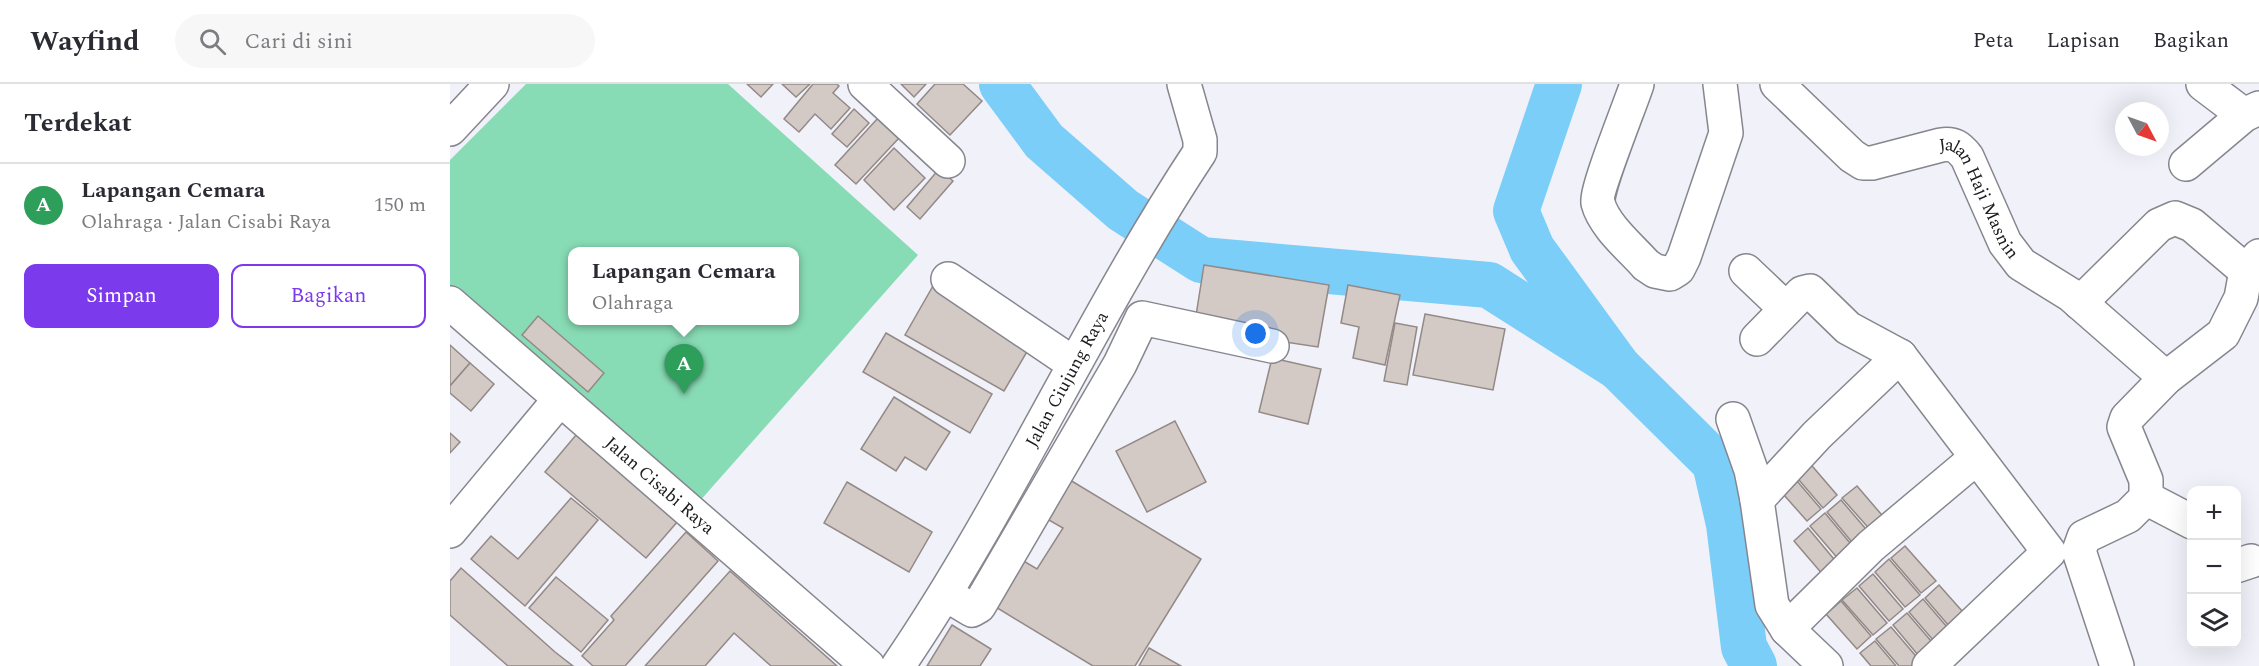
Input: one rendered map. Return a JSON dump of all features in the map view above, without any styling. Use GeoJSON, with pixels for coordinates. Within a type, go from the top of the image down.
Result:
{"type":"FeatureCollection","features":[{"type":"Feature","properties":{"kind":"street"},"geometry":{"type":"LineString","coordinates":[[450,129],[492,84]]}},
{"type":"Feature","properties":{"kind":"street"},"geometry":{"type":"LineString","coordinates":[[865,84],[948,160]]}},
{"type":"Feature","properties":{"kind":"street","name":"Jalan Ciujung Raya"},"geometry":{"type":"LineString","coordinates":[[898,666],[947,595],[1074,364],[1200,150],[1200,140],[1184,84]]}},
{"type":"Feature","properties":{"kind":"street"},"geometry":{"type":"LineString","coordinates":[[1637,84],[1615,149],[1601,179],[1597,201],[1603,216],[1646,265],[1655,272],[1670,274],[1678,269],[1684,257],[1726,133],[1720,84]]}},
{"type":"Feature","properties":{"kind":"street","name":"Jalan Haji Masnin"},"geometry":{"type":"LineString","coordinates":[[1777,84],[1852,156],[1863,163],[1872,164],[1941,145],[1952,144],[1960,148],[1967,157],[2005,243],[2021,264],[2080,303],[2166,378]]}},
{"type":"Feature","properties":{"kind":"street"},"geometry":{"type":"LineString","coordinates":[[2186,164],[2252,112],[2203,84]]}},
{"type":"Feature","properties":{"kind":"street"},"geometry":{"type":"LineString","coordinates":[[2080,303],[2159,225],[2175,219],[2192,225],[2252,264],[2241,298],[2223,334],[2166,378],[2127,418],[2124,427],[2146,480],[2146,498],[2128,516],[2084,537],[2079,551],[2117,666]]}},
{"type":"Feature","properties":{"kind":"street"},"geometry":{"type":"LineString","coordinates":[[1746,272],[1786,309]]}},
{"type":"Feature","properties":{"kind":"street"},"geometry":{"type":"LineString","coordinates":[[948,279],[1074,364]]}},
{"type":"Feature","properties":{"kind":"street"},"geometry":{"type":"LineString","coordinates":[[1757,339],[1802,293],[1810,291],[1848,328],[1900,356],[2049,552],[1929,666]]}},
{"type":"Feature","properties":{"kind":"street","name":"Jalan Cisabi Raya"},"geometry":{"type":"LineString","coordinates":[[450,303],[868,666]]}},
{"type":"Feature","properties":{"kind":"street"},"geometry":{"type":"LineString","coordinates":[[1110,305],[1142,318],[1272,346]]}},
{"type":"Feature","properties":{"kind":"street"},"geometry":{"type":"LineString","coordinates":[[947,595],[972,610],[979,606],[1109,384],[1142,318]]}},
{"type":"Feature","properties":{"kind":"street"},"geometry":{"type":"LineString","coordinates":[[1757,500],[1817,435],[1900,356]]}},
{"type":"Feature","properties":{"kind":"street"},"geometry":{"type":"LineString","coordinates":[[450,531],[560,399]]}},
{"type":"Feature","properties":{"kind":"street"},"geometry":{"type":"LineString","coordinates":[[1733,419],[1751,470],[1772,605],[1787,629],[1826,666]]}},
{"type":"Feature","properties":{"kind":"street"},"geometry":{"type":"LineString","coordinates":[[1787,629],[1871,546],[1976,458]]}},
{"type":"Feature","properties":{"kind":"street"},"geometry":{"type":"LineString","coordinates":[[2146,498],[2187,519]]}},
{"type":"Feature","properties":{"kind":"green space"},"geometry":{"type":"Polygon","coordinates":[[[526,84],[728,84],[918,255],[698,503],[450,286],[450,160],[526,84]]]}},
{"type":"Feature","properties":{"kind":"building"},"geometry":{"type":"Polygon","coordinates":[[[747,84],[773,84],[761,97],[747,84]]]}},
{"type":"Feature","properties":{"kind":"building"},"geometry":{"type":"Polygon","coordinates":[[[782,84],[810,84],[796,97],[782,84]]]}},
{"type":"Feature","properties":{"kind":"building"},"geometry":{"type":"Polygon","coordinates":[[[813,84],[837,84],[839,86],[833,93],[850,108],[831,129],[815,114],[799,132],[784,119],[813,84]]]}},
{"type":"Feature","properties":{"kind":"building"},"geometry":{"type":"Polygon","coordinates":[[[901,84],[926,84],[914,97],[901,84]]]}},
{"type":"Feature","properties":{"kind":"building"},"geometry":{"type":"Polygon","coordinates":[[[935,84],[963,84],[982,101],[950,135],[917,104],[935,84]]]}},
{"type":"Feature","properties":{"kind":"building"},"geometry":{"type":"Polygon","coordinates":[[[854,109],[869,123],[847,147],[832,134],[854,109]]]}},
{"type":"Feature","properties":{"kind":"building"},"geometry":{"type":"Polygon","coordinates":[[[878,118],[899,138],[856,184],[835,165],[878,118]]]}},
{"type":"Feature","properties":{"kind":"building"},"geometry":{"type":"Polygon","coordinates":[[[894,148],[925,178],[894,210],[864,180],[894,148]]]}},
{"type":"Feature","properties":{"kind":"building"},"geometry":{"type":"Polygon","coordinates":[[[939,169],[953,181],[920,219],[907,207],[939,169]]]}},
{"type":"Feature","properties":{"kind":"building"},"geometry":{"type":"Polygon","coordinates":[[[1204,265],[1329,285],[1318,347],[1194,328],[1204,265]]]}},
{"type":"Feature","properties":{"kind":"building"},"geometry":{"type":"Polygon","coordinates":[[[1348,285],[1400,295],[1385,365],[1353,358],[1359,327],[1341,323],[1348,285]]]}},
{"type":"Feature","properties":{"kind":"building"},"geometry":{"type":"Polygon","coordinates":[[[933,286],[1032,343],[1004,391],[905,335],[933,286]]]}},
{"type":"Feature","properties":{"kind":"building"},"geometry":{"type":"Polygon","coordinates":[[[1425,314],[1505,329],[1493,390],[1413,375],[1425,314]]]}},
{"type":"Feature","properties":{"kind":"building"},"geometry":{"type":"Polygon","coordinates":[[[538,316],[604,373],[588,392],[522,335],[538,316]]]}},
{"type":"Feature","properties":{"kind":"building"},"geometry":{"type":"Polygon","coordinates":[[[1395,323],[1417,327],[1407,385],[1384,381],[1395,323]]]}},
{"type":"Feature","properties":{"kind":"building"},"geometry":{"type":"Polygon","coordinates":[[[886,333],[992,394],[970,433],[863,372],[886,333]]]}},
{"type":"Feature","properties":{"kind":"building"},"geometry":{"type":"Polygon","coordinates":[[[450,345],[470,363],[450,386],[450,345]]]}},
{"type":"Feature","properties":{"kind":"building"},"geometry":{"type":"Polygon","coordinates":[[[1272,358],[1321,369],[1308,424],[1259,412],[1272,358]]]}},
{"type":"Feature","properties":{"kind":"building"},"geometry":{"type":"Polygon","coordinates":[[[470,363],[494,384],[471,411],[450,393],[450,386],[470,363]]]}},
{"type":"Feature","properties":{"kind":"building"},"geometry":{"type":"Polygon","coordinates":[[[894,397],[950,432],[926,470],[905,457],[896,471],[861,449],[894,397]]]}},
{"type":"Feature","properties":{"kind":"building"},"geometry":{"type":"Polygon","coordinates":[[[1175,421],[1206,482],[1147,512],[1116,451],[1175,421]]]}},
{"type":"Feature","properties":{"kind":"building"},"geometry":{"type":"Polygon","coordinates":[[[450,433],[460,442],[450,453],[450,433]]]}},
{"type":"Feature","properties":{"kind":"building"},"geometry":{"type":"Polygon","coordinates":[[[576,435],[678,521],[646,558],[545,472],[576,435]]]}},
{"type":"Feature","properties":{"kind":"building"},"geometry":{"type":"Polygon","coordinates":[[[1807,460],[1837,495],[1823,508],[1793,473],[1807,460]]]}},
{"type":"Feature","properties":{"kind":"building"},"geometry":{"type":"Polygon","coordinates":[[[1791,474],[1821,509],[1807,521],[1776,486],[1791,474]]]}},
{"type":"Feature","properties":{"kind":"building"},"geometry":{"type":"Polygon","coordinates":[[[1070,480],[1201,559],[1135,666],[1093,666],[994,606],[1022,560],[1037,569],[1063,528],[1047,519],[1070,480]]]}},
{"type":"Feature","properties":{"kind":"building"},"geometry":{"type":"Polygon","coordinates":[[[847,482],[932,532],[909,572],[824,523],[847,482]]]}},
{"type":"Feature","properties":{"kind":"building"},"geometry":{"type":"Polygon","coordinates":[[[1857,486],[1887,521],[1873,533],[1842,498],[1857,486]]]}},
{"type":"Feature","properties":{"kind":"building"},"geometry":{"type":"Polygon","coordinates":[[[571,498],[598,520],[525,606],[471,559],[491,536],[518,559],[571,498]]]}},
{"type":"Feature","properties":{"kind":"building"},"geometry":{"type":"Polygon","coordinates":[[[1841,500],[1871,535],[1856,547],[1827,512],[1841,500]]]}},
{"type":"Feature","properties":{"kind":"building"},"geometry":{"type":"Polygon","coordinates":[[[1825,513],[1855,549],[1840,561],[1810,526],[1825,513]]]}},
{"type":"Feature","properties":{"kind":"building"},"geometry":{"type":"Polygon","coordinates":[[[1808,528],[1838,564],[1824,576],[1794,541],[1808,528]]]}},
{"type":"Feature","properties":{"kind":"building"},"geometry":{"type":"Polygon","coordinates":[[[686,532],[718,561],[625,666],[593,666],[582,656],[614,620],[611,616],[686,532]]]}},
{"type":"Feature","properties":{"kind":"building"},"geometry":{"type":"Polygon","coordinates":[[[1905,546],[1936,581],[1921,593],[1891,558],[1905,546]]]}},
{"type":"Feature","properties":{"kind":"building"},"geometry":{"type":"Polygon","coordinates":[[[1889,559],[1920,595],[1905,607],[1875,572],[1889,559]]]}},
{"type":"Feature","properties":{"kind":"building"},"geometry":{"type":"Polygon","coordinates":[[[461,568],[573,666],[508,666],[450,615],[450,581],[461,568]]]}},
{"type":"Feature","properties":{"kind":"building"},"geometry":{"type":"Polygon","coordinates":[[[730,571],[837,666],[771,666],[734,633],[705,666],[645,666],[730,571]]]}},
{"type":"Feature","properties":{"kind":"building"},"geometry":{"type":"Polygon","coordinates":[[[1873,574],[1903,609],[1889,621],[1859,586],[1873,574]]]}},
{"type":"Feature","properties":{"kind":"building"},"geometry":{"type":"Polygon","coordinates":[[[556,577],[608,620],[581,652],[529,608],[556,577]]]}},
{"type":"Feature","properties":{"kind":"building"},"geometry":{"type":"Polygon","coordinates":[[[1939,585],[1970,620],[1955,633],[1925,598],[1939,585]]]}},
{"type":"Feature","properties":{"kind":"building"},"geometry":{"type":"Polygon","coordinates":[[[1857,588],[1887,623],[1873,635],[1842,600],[1857,588]]]}},
{"type":"Feature","properties":{"kind":"building"},"geometry":{"type":"Polygon","coordinates":[[[1923,599],[1953,634],[1939,647],[1909,612],[1923,599]]]}},
{"type":"Feature","properties":{"kind":"building"},"geometry":{"type":"Polygon","coordinates":[[[1841,601],[1871,636],[1857,649],[1826,614],[1841,601]]]}},
{"type":"Feature","properties":{"kind":"building"},"geometry":{"type":"Polygon","coordinates":[[[1907,613],[1937,648],[1923,661],[1893,625],[1907,613]]]}},
{"type":"Feature","properties":{"kind":"building"},"geometry":{"type":"Polygon","coordinates":[[[952,625],[991,649],[980,666],[927,666],[952,625]]]}},
{"type":"Feature","properties":{"kind":"building"},"geometry":{"type":"Polygon","coordinates":[[[1891,627],[1921,662],[1917,666],[1899,666],[1876,639],[1891,627]]]}},
{"type":"Feature","properties":{"kind":"building"},"geometry":{"type":"Polygon","coordinates":[[[1875,641],[1896,666],[1871,666],[1860,653],[1875,641]]]}},
{"type":"Feature","properties":{"kind":"building"},"geometry":{"type":"Polygon","coordinates":[[[1149,648],[1181,666],[1139,666],[1149,648]]]}},
{"type":"Feature","properties":{"kind":"waterway"},"geometry":{"type":"LineString","coordinates":[[1002,84],[1044,141],[1123,210],[1201,260],[1489,285],[1618,367]]}},
{"type":"Feature","properties":{"kind":"waterway"},"geometry":{"type":"LineString","coordinates":[[1559,84],[1516,211],[1532,249],[1618,367],[1715,463],[1729,524],[1744,647],[1754,666]]}},
{"type":"Feature","properties":{"kind":"place","name":"Lapangan Cemara"},"geometry":{"type":"Point","coordinates":[684,394]}}]}
